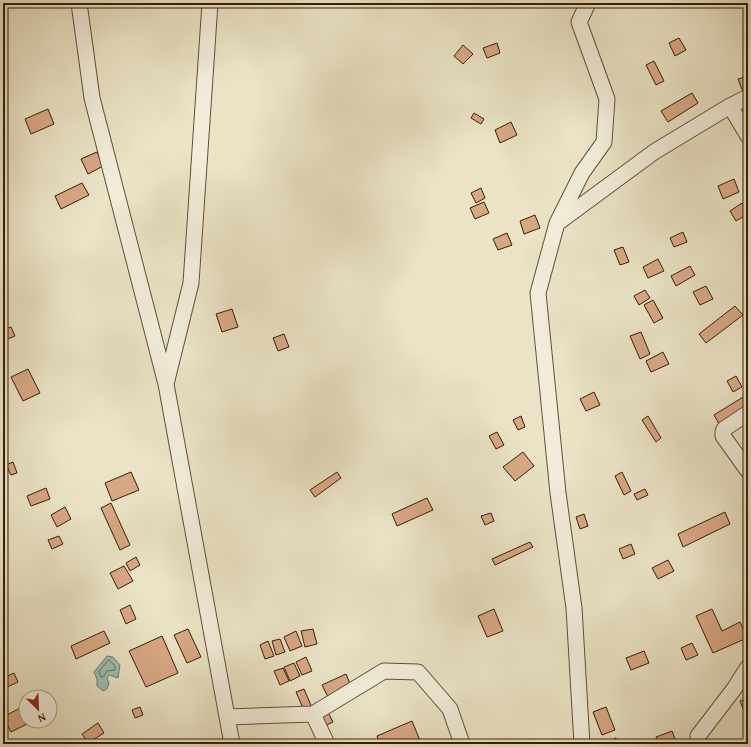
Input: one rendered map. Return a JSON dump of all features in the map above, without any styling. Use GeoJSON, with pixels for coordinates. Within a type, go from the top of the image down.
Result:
{"type":"FeatureCollection","features":[{"type":"Feature","properties":{"kind":"street"},"geometry":{"type":"LineString","coordinates":[[79,3],[92,98],[166,384],[232,744]]}},
{"type":"Feature","properties":{"kind":"street"},"geometry":{"type":"LineString","coordinates":[[166,384],[191,283],[210,3]]}},
{"type":"Feature","properties":{"kind":"street"},"geometry":{"type":"LineString","coordinates":[[582,744],[574,608],[558,493],[538,293],[557,223],[582,173],[604,142],[607,99],[579,22],[588,3]]}},
{"type":"Feature","properties":{"kind":"street"},"geometry":{"type":"LineString","coordinates":[[557,223],[654,152],[730,106],[748,98]]}},
{"type":"Feature","properties":{"kind":"street"},"geometry":{"type":"LineString","coordinates":[[730,106],[748,136]]}},
{"type":"Feature","properties":{"kind":"street"},"geometry":{"type":"LineString","coordinates":[[748,413],[724,428],[723,432],[724,436],[748,471]]}},
{"type":"Feature","properties":{"kind":"street"},"geometry":{"type":"LineString","coordinates":[[696,741],[748,667]]}},
{"type":"Feature","properties":{"kind":"street"},"geometry":{"type":"LineString","coordinates":[[227,717],[313,714],[384,671],[418,672],[450,709],[462,744]]}},
{"type":"Feature","properties":{"kind":"street"},"geometry":{"type":"LineString","coordinates":[[313,714],[327,744]]}},
{"type":"Feature","properties":{"kind":"street"},"geometry":{"type":"LineString","coordinates":[[221,744],[227,717]]}},
{"type":"Feature","properties":{"kind":"water"},"geometry":{"type":"Polygon","coordinates":[[[107,656],[113,657],[120,665],[118,678],[109,675],[107,678],[109,683],[107,689],[103,691],[97,686],[97,679],[94,672],[107,656]]]}},
{"type":"Feature","properties":{"kind":"building"},"geometry":{"type":"Polygon","coordinates":[[[679,38],[686,50],[675,56],[669,43],[679,38]]]}},
{"type":"Feature","properties":{"kind":"building"},"geometry":{"type":"Polygon","coordinates":[[[497,43],[500,53],[487,58],[483,48],[497,43]]]}},
{"type":"Feature","properties":{"kind":"building"},"geometry":{"type":"Polygon","coordinates":[[[463,45],[473,54],[463,64],[454,56],[463,45]]]}},
{"type":"Feature","properties":{"kind":"building"},"geometry":{"type":"Polygon","coordinates":[[[654,61],[664,81],[656,85],[646,65],[654,61]]]}},
{"type":"Feature","properties":{"kind":"building"},"geometry":{"type":"Polygon","coordinates":[[[748,76],[748,90],[743,92],[738,79],[748,76]]]}},
{"type":"Feature","properties":{"kind":"building"},"geometry":{"type":"Polygon","coordinates":[[[692,93],[698,103],[668,122],[661,111],[692,93]]]}},
{"type":"Feature","properties":{"kind":"building"},"geometry":{"type":"Polygon","coordinates":[[[48,109],[54,124],[31,134],[25,119],[48,109]]]}},
{"type":"Feature","properties":{"kind":"building"},"geometry":{"type":"Polygon","coordinates":[[[474,113],[484,119],[481,124],[471,118],[474,113]]]}},
{"type":"Feature","properties":{"kind":"building"},"geometry":{"type":"Polygon","coordinates":[[[511,122],[517,135],[500,143],[495,130],[511,122]]]}},
{"type":"Feature","properties":{"kind":"building"},"geometry":{"type":"Polygon","coordinates":[[[97,152],[103,166],[88,174],[81,159],[97,152]]]}},
{"type":"Feature","properties":{"kind":"building"},"geometry":{"type":"Polygon","coordinates":[[[734,179],[739,192],[723,199],[718,186],[734,179]]]}},
{"type":"Feature","properties":{"kind":"building"},"geometry":{"type":"Polygon","coordinates":[[[82,183],[89,195],[61,209],[55,196],[82,183]]]}},
{"type":"Feature","properties":{"kind":"building"},"geometry":{"type":"Polygon","coordinates":[[[481,188],[485,198],[476,203],[471,193],[481,188]]]}},
{"type":"Feature","properties":{"kind":"building"},"geometry":{"type":"Polygon","coordinates":[[[484,202],[489,213],[475,219],[470,208],[484,202]]]}},
{"type":"Feature","properties":{"kind":"building"},"geometry":{"type":"Polygon","coordinates":[[[742,203],[748,214],[736,221],[730,211],[742,203]]]}},
{"type":"Feature","properties":{"kind":"building"},"geometry":{"type":"Polygon","coordinates":[[[535,215],[540,228],[524,234],[520,221],[535,215]]]}},
{"type":"Feature","properties":{"kind":"building"},"geometry":{"type":"Polygon","coordinates":[[[683,232],[687,242],[674,247],[670,238],[683,232]]]}},
{"type":"Feature","properties":{"kind":"building"},"geometry":{"type":"Polygon","coordinates":[[[507,233],[512,245],[498,250],[493,239],[507,233]]]}},
{"type":"Feature","properties":{"kind":"building"},"geometry":{"type":"Polygon","coordinates":[[[623,247],[629,262],[620,265],[614,250],[623,247]]]}},
{"type":"Feature","properties":{"kind":"building"},"geometry":{"type":"Polygon","coordinates":[[[658,259],[664,271],[648,278],[643,267],[658,259]]]}},
{"type":"Feature","properties":{"kind":"building"},"geometry":{"type":"Polygon","coordinates":[[[690,266],[695,275],[676,286],[671,276],[690,266]]]}},
{"type":"Feature","properties":{"kind":"building"},"geometry":{"type":"Polygon","coordinates":[[[706,286],[713,299],[700,305],[693,292],[706,286]]]}},
{"type":"Feature","properties":{"kind":"building"},"geometry":{"type":"Polygon","coordinates":[[[645,290],[650,298],[639,305],[634,296],[645,290]]]}},
{"type":"Feature","properties":{"kind":"building"},"geometry":{"type":"Polygon","coordinates":[[[653,300],[663,318],[654,323],[644,305],[653,300]]]}},
{"type":"Feature","properties":{"kind":"building"},"geometry":{"type":"Polygon","coordinates":[[[735,306],[743,315],[706,343],[699,334],[735,306]]]}},
{"type":"Feature","properties":{"kind":"building"},"geometry":{"type":"Polygon","coordinates":[[[232,309],[238,327],[222,332],[216,314],[232,309]]]}},
{"type":"Feature","properties":{"kind":"building"},"geometry":{"type":"Polygon","coordinates":[[[11,327],[15,336],[3,341],[3,330],[11,327]]]}},
{"type":"Feature","properties":{"kind":"building"},"geometry":{"type":"Polygon","coordinates":[[[641,332],[650,354],[640,359],[630,336],[641,332]]]}},
{"type":"Feature","properties":{"kind":"building"},"geometry":{"type":"Polygon","coordinates":[[[284,334],[289,347],[278,351],[273,338],[284,334]]]}},
{"type":"Feature","properties":{"kind":"building"},"geometry":{"type":"Polygon","coordinates":[[[663,352],[669,364],[651,372],[646,361],[663,352]]]}},
{"type":"Feature","properties":{"kind":"building"},"geometry":{"type":"Polygon","coordinates":[[[28,369],[40,393],[23,401],[11,377],[28,369]]]}},
{"type":"Feature","properties":{"kind":"building"},"geometry":{"type":"Polygon","coordinates":[[[736,376],[742,387],[733,392],[727,381],[736,376]]]}},
{"type":"Feature","properties":{"kind":"building"},"geometry":{"type":"Polygon","coordinates":[[[594,392],[600,405],[586,411],[580,399],[594,392]]]}},
{"type":"Feature","properties":{"kind":"building"},"geometry":{"type":"Polygon","coordinates":[[[748,394],[748,411],[721,427],[714,415],[748,394]]]}},
{"type":"Feature","properties":{"kind":"building"},"geometry":{"type":"Polygon","coordinates":[[[521,416],[525,427],[518,430],[513,420],[521,416]]]}},
{"type":"Feature","properties":{"kind":"building"},"geometry":{"type":"Polygon","coordinates":[[[648,416],[661,438],[656,442],[642,420],[648,416]]]}},
{"type":"Feature","properties":{"kind":"building"},"geometry":{"type":"Polygon","coordinates":[[[497,432],[504,445],[496,449],[489,436],[497,432]]]}},
{"type":"Feature","properties":{"kind":"building"},"geometry":{"type":"Polygon","coordinates":[[[523,452],[534,466],[515,481],[503,467],[523,452]]]}},
{"type":"Feature","properties":{"kind":"building"},"geometry":{"type":"Polygon","coordinates":[[[13,462],[17,473],[11,475],[6,465],[13,462]]]}},
{"type":"Feature","properties":{"kind":"building"},"geometry":{"type":"Polygon","coordinates":[[[131,472],[139,490],[112,501],[105,483],[131,472]]]}},
{"type":"Feature","properties":{"kind":"building"},"geometry":{"type":"Polygon","coordinates":[[[337,472],[341,478],[315,497],[310,490],[337,472]]]}},
{"type":"Feature","properties":{"kind":"building"},"geometry":{"type":"Polygon","coordinates":[[[622,472],[631,491],[624,495],[615,476],[622,472]]]}},
{"type":"Feature","properties":{"kind":"building"},"geometry":{"type":"Polygon","coordinates":[[[46,488],[50,499],[31,506],[27,496],[46,488]]]}},
{"type":"Feature","properties":{"kind":"building"},"geometry":{"type":"Polygon","coordinates":[[[645,489],[648,495],[637,500],[634,494],[645,489]]]}},
{"type":"Feature","properties":{"kind":"building"},"geometry":{"type":"Polygon","coordinates":[[[427,498],[433,510],[397,526],[392,514],[427,498]]]}},
{"type":"Feature","properties":{"kind":"building"},"geometry":{"type":"Polygon","coordinates":[[[111,503],[130,545],[120,550],[101,508],[111,503]]]}},
{"type":"Feature","properties":{"kind":"building"},"geometry":{"type":"Polygon","coordinates":[[[65,507],[71,519],[57,527],[51,515],[65,507]]]}},
{"type":"Feature","properties":{"kind":"building"},"geometry":{"type":"Polygon","coordinates":[[[725,512],[730,524],[683,547],[678,534],[725,512]]]}},
{"type":"Feature","properties":{"kind":"building"},"geometry":{"type":"Polygon","coordinates":[[[491,513],[494,521],[485,525],[481,516],[491,513]]]}},
{"type":"Feature","properties":{"kind":"building"},"geometry":{"type":"Polygon","coordinates":[[[584,514],[588,526],[580,529],[576,517],[584,514]]]}},
{"type":"Feature","properties":{"kind":"building"},"geometry":{"type":"Polygon","coordinates":[[[59,536],[63,544],[52,549],[48,540],[59,536]]]}},
{"type":"Feature","properties":{"kind":"building"},"geometry":{"type":"Polygon","coordinates":[[[530,542],[533,547],[495,565],[492,559],[530,542]]]}},
{"type":"Feature","properties":{"kind":"building"},"geometry":{"type":"Polygon","coordinates":[[[631,544],[635,554],[623,559],[619,549],[631,544]]]}},
{"type":"Feature","properties":{"kind":"building"},"geometry":{"type":"Polygon","coordinates":[[[136,557],[140,565],[130,571],[126,563],[136,557]]]}},
{"type":"Feature","properties":{"kind":"building"},"geometry":{"type":"Polygon","coordinates":[[[668,560],[674,571],[658,579],[652,568],[668,560]]]}},
{"type":"Feature","properties":{"kind":"building"},"geometry":{"type":"Polygon","coordinates":[[[124,566],[133,581],[118,589],[110,573],[124,566]]]}},
{"type":"Feature","properties":{"kind":"building"},"geometry":{"type":"Polygon","coordinates":[[[130,605],[136,619],[126,624],[120,610],[130,605]]]}},
{"type":"Feature","properties":{"kind":"building"},"geometry":{"type":"Polygon","coordinates":[[[494,609],[503,631],[487,637],[478,616],[494,609]]]}},
{"type":"Feature","properties":{"kind":"building"},"geometry":{"type":"Polygon","coordinates":[[[712,609],[722,631],[740,622],[747,638],[713,653],[696,616],[712,609]]]}},
{"type":"Feature","properties":{"kind":"building"},"geometry":{"type":"Polygon","coordinates":[[[188,629],[201,657],[187,663],[174,635],[188,629]]]}},
{"type":"Feature","properties":{"kind":"building"},"geometry":{"type":"Polygon","coordinates":[[[313,629],[317,644],[305,647],[301,631],[313,629]]]}},
{"type":"Feature","properties":{"kind":"building"},"geometry":{"type":"Polygon","coordinates":[[[104,631],[110,643],[76,659],[71,646],[104,631]]]}},
{"type":"Feature","properties":{"kind":"building"},"geometry":{"type":"Polygon","coordinates":[[[296,631],[302,646],[290,651],[284,637],[296,631]]]}},
{"type":"Feature","properties":{"kind":"building"},"geometry":{"type":"Polygon","coordinates":[[[162,636],[178,673],[146,687],[129,651],[162,636]]]}},
{"type":"Feature","properties":{"kind":"building"},"geometry":{"type":"Polygon","coordinates":[[[280,639],[285,652],[276,655],[272,641],[280,639]]]}},
{"type":"Feature","properties":{"kind":"building"},"geometry":{"type":"Polygon","coordinates":[[[268,641],[274,656],[265,659],[260,645],[268,641]]]}},
{"type":"Feature","properties":{"kind":"building"},"geometry":{"type":"Polygon","coordinates":[[[692,643],[698,655],[686,660],[681,648],[692,643]]]}},
{"type":"Feature","properties":{"kind":"building"},"geometry":{"type":"Polygon","coordinates":[[[644,651],[649,663],[631,670],[626,658],[644,651]]]}},
{"type":"Feature","properties":{"kind":"building"},"geometry":{"type":"Polygon","coordinates":[[[306,657],[312,671],[302,675],[296,662],[306,657]]]}},
{"type":"Feature","properties":{"kind":"building"},"geometry":{"type":"Polygon","coordinates":[[[294,663],[300,676],[290,681],[284,667],[294,663]]]}},
{"type":"Feature","properties":{"kind":"building"},"geometry":{"type":"Polygon","coordinates":[[[283,668],[289,681],[280,685],[274,671],[283,668]]]}},
{"type":"Feature","properties":{"kind":"building"},"geometry":{"type":"Polygon","coordinates":[[[14,673],[18,682],[3,689],[3,678],[14,673]]]}},
{"type":"Feature","properties":{"kind":"building"},"geometry":{"type":"Polygon","coordinates":[[[346,674],[351,686],[328,697],[322,685],[346,674]]]}},
{"type":"Feature","properties":{"kind":"building"},"geometry":{"type":"Polygon","coordinates":[[[304,689],[313,710],[305,713],[296,692],[304,689]]]}},
{"type":"Feature","properties":{"kind":"building"},"geometry":{"type":"Polygon","coordinates":[[[748,698],[748,710],[744,711],[740,701],[748,698]]]}},
{"type":"Feature","properties":{"kind":"building"},"geometry":{"type":"Polygon","coordinates":[[[140,707],[143,715],[135,718],[132,710],[140,707]]]}},
{"type":"Feature","properties":{"kind":"building"},"geometry":{"type":"Polygon","coordinates":[[[606,707],[615,730],[602,735],[593,712],[606,707]]]}},
{"type":"Feature","properties":{"kind":"building"},"geometry":{"type":"Polygon","coordinates":[[[326,708],[333,722],[322,727],[316,713],[326,708]]]}},
{"type":"Feature","properties":{"kind":"building"},"geometry":{"type":"Polygon","coordinates":[[[18,709],[18,728],[11,732],[3,717],[18,709]]]}},
{"type":"Feature","properties":{"kind":"building"},"geometry":{"type":"Polygon","coordinates":[[[412,721],[421,743],[380,744],[377,736],[412,721]]]}},
{"type":"Feature","properties":{"kind":"building"},"geometry":{"type":"Polygon","coordinates":[[[98,723],[104,733],[88,743],[82,734],[98,723]]]}},
{"type":"Feature","properties":{"kind":"building"},"geometry":{"type":"Polygon","coordinates":[[[672,731],[676,742],[672,744],[658,744],[656,737],[672,731]]]}},
{"type":"Feature","properties":{"kind":"building"},"geometry":{"type":"Polygon","coordinates":[[[616,738],[619,744],[604,744],[616,738]]]}}]}
